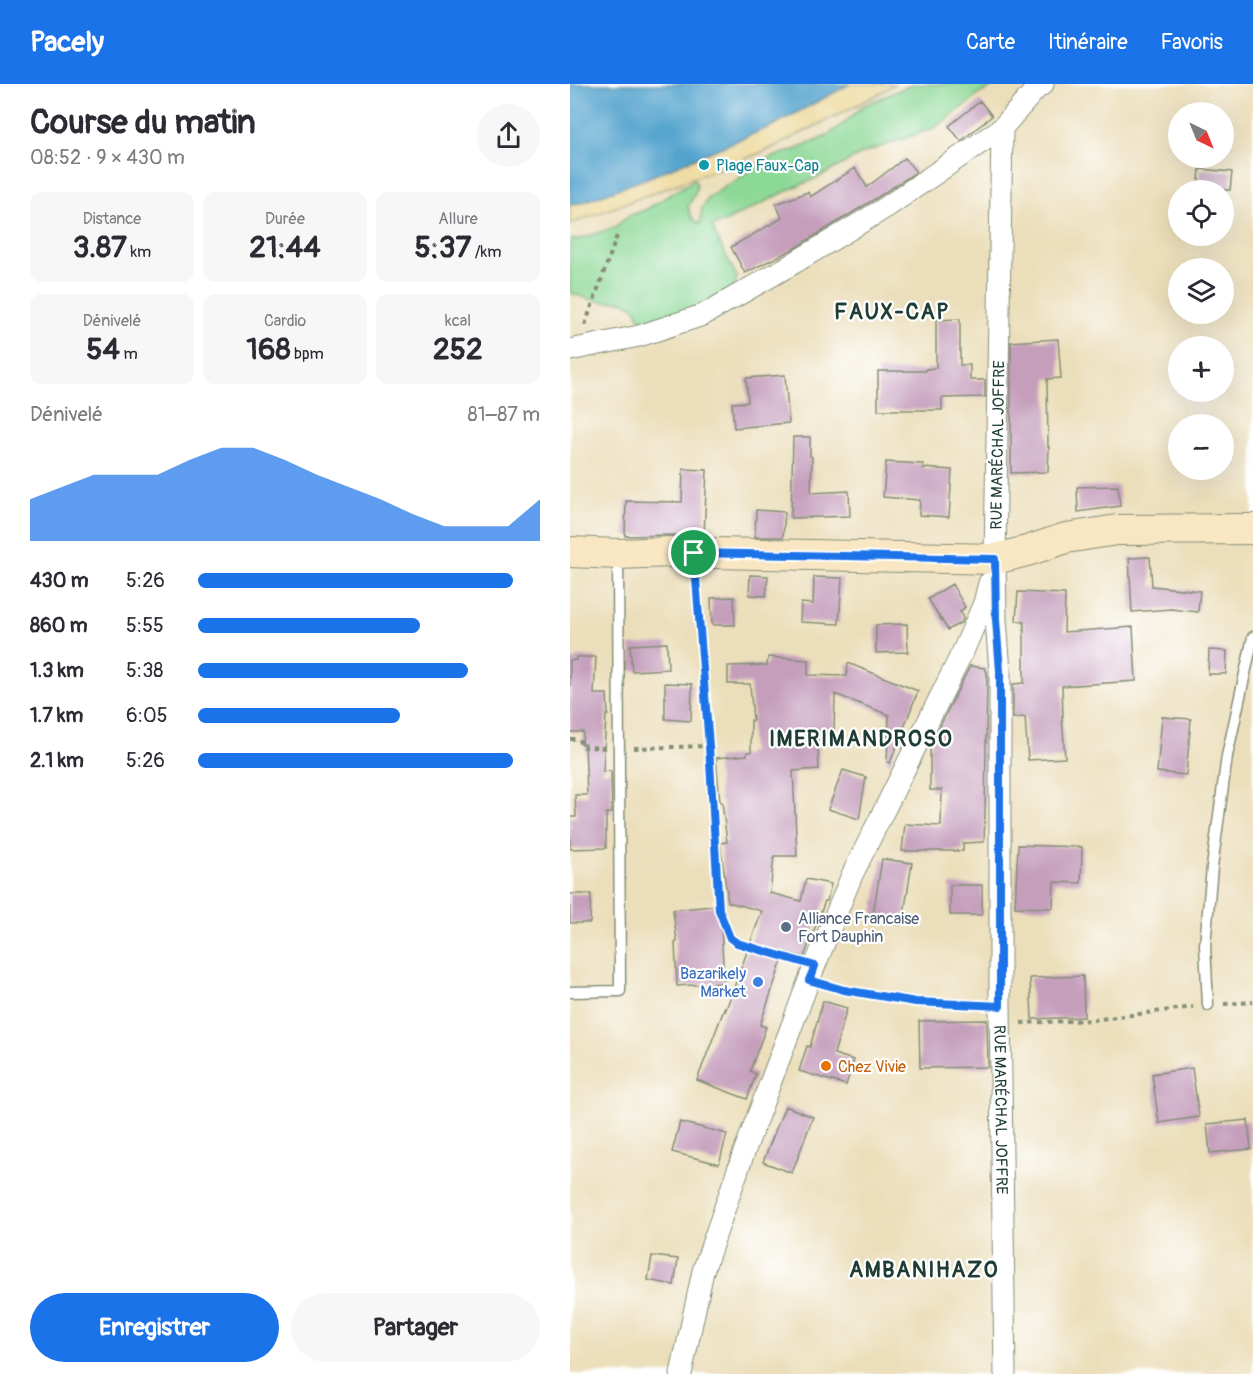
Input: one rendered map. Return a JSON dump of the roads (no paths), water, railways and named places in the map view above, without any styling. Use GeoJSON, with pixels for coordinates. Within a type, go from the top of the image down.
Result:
{"type":"FeatureCollection","features":[{"type":"Feature","properties":{"kind":"main road"},"geometry":{"type":"LineString","coordinates":[[570,552],[995,559],[1066,538],[1117,530],[1253,529]]}},
{"type":"Feature","properties":{"kind":"street"},"geometry":{"type":"LineString","coordinates":[[573,349],[639,336],[703,315],[885,208],[1002,128],[1043,84]]}},
{"type":"Feature","properties":{"kind":"street","name":"RUE MARÉCHAL JOFFRE"},"geometry":{"type":"LineString","coordinates":[[1002,128],[995,559],[1000,671],[1000,1015],[1005,1374]]}},
{"type":"Feature","properties":{"kind":"street"},"geometry":{"type":"LineString","coordinates":[[681,1374],[703,1271],[743,1155],[812,973],[852,875],[975,626],[984,603],[995,559]]}},
{"type":"Feature","properties":{"kind":"lane"},"geometry":{"type":"LineString","coordinates":[[570,992],[620,991],[618,554]]}},
{"type":"Feature","properties":{"kind":"lane"},"geometry":{"type":"LineString","coordinates":[[1208,1005],[1205,945],[1212,867],[1227,756],[1253,638]]}},
{"type":"Feature","properties":{"kind":"water"},"geometry":{"type":"Polygon","coordinates":[[[570,84],[850,84],[772,126],[647,178],[570,205],[570,84]]]}},
{"type":"Feature","properties":{"kind":"place","name":"Plage Faux-Cap"},"geometry":{"type":"Point","coordinates":[704,165]}},
{"type":"Feature","properties":{"kind":"place","name":"Alliance Francaise Fort Dauphin"},"geometry":{"type":"Point","coordinates":[786,927]}},
{"type":"Feature","properties":{"kind":"place","name":"Bazarikely Market"},"geometry":{"type":"Point","coordinates":[758,982]}},
{"type":"Feature","properties":{"kind":"place","name":"Chez Vivie"},"geometry":{"type":"Point","coordinates":[826,1066]}},
{"type":"Feature","properties":{"kind":"district","name":"FAUX-CAP"},"geometry":{"type":"Point","coordinates":[892,311]}},
{"type":"Feature","properties":{"kind":"district","name":"IMERIMANDROSO"},"geometry":{"type":"Point","coordinates":[861,738]}},
{"type":"Feature","properties":{"kind":"district","name":"AMBANIHAZO"},"geometry":{"type":"Point","coordinates":[924,1269]}}]}
